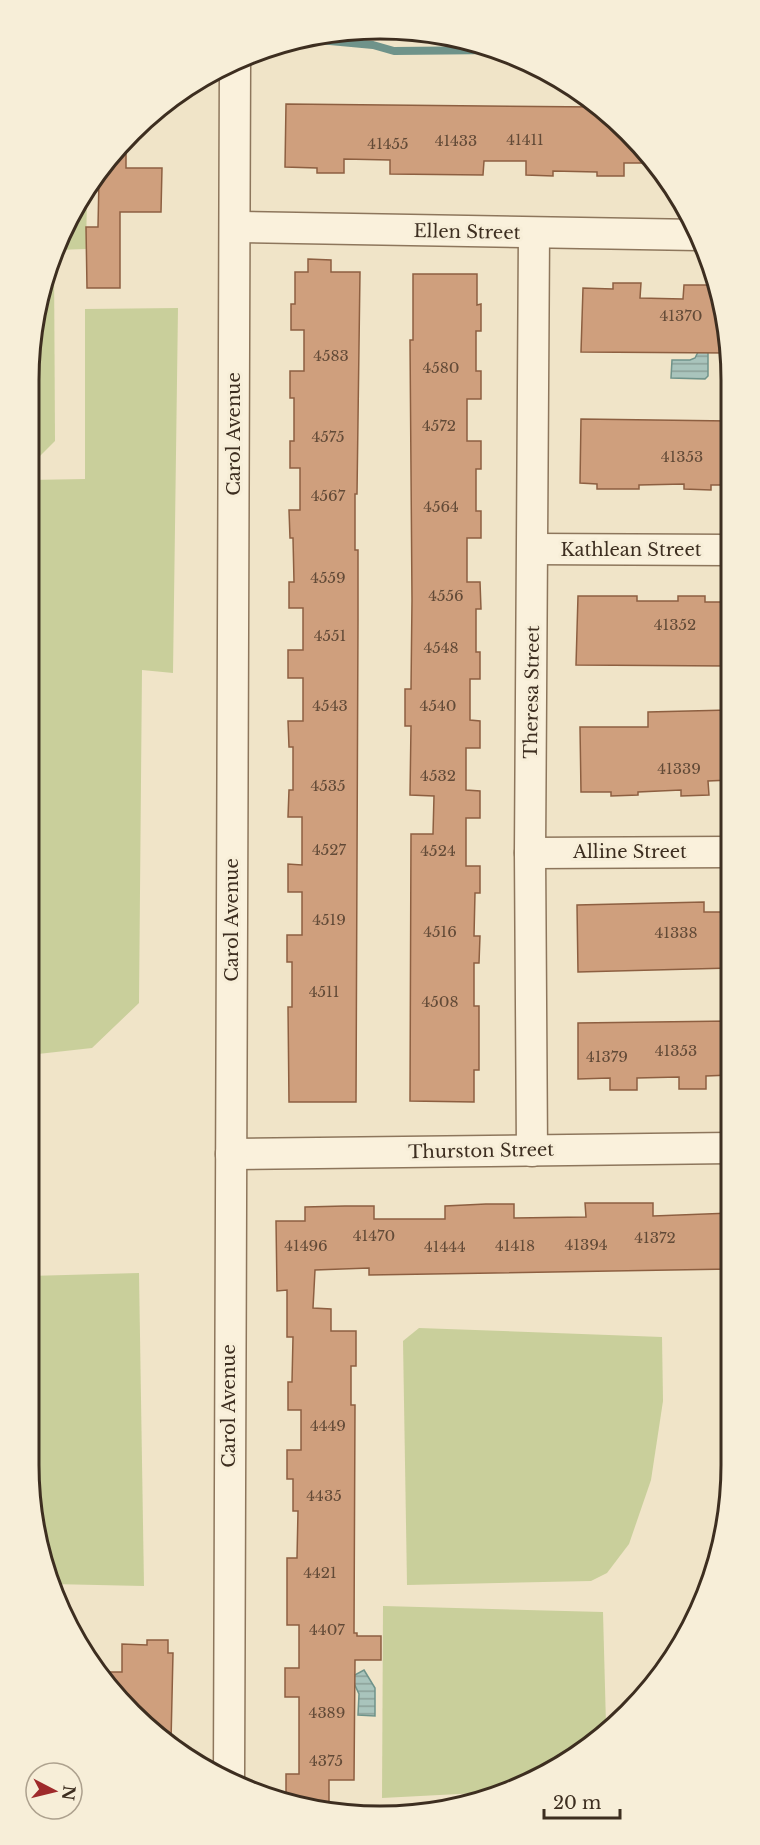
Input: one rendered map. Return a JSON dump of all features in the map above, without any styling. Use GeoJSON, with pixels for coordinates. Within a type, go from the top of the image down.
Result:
{"type":"FeatureCollection","features":[{"type":"Feature","properties":{"kind":"street","name":"Carol Avenue"},"geometry":{"type":"LineString","coordinates":[[228,1770],[235,71]]}},
{"type":"Feature","properties":{"kind":"street","name":"Ellen Street"},"geometry":{"type":"LineString","coordinates":[[236,227],[689,235]]}},
{"type":"Feature","properties":{"kind":"street","name":"Theresa Street"},"geometry":{"type":"LineString","coordinates":[[532,1151],[530,853],[534,233]]}},
{"type":"Feature","properties":{"kind":"street","name":"Kathlean Street"},"geometry":{"type":"LineString","coordinates":[[533,549],[721,550]]}},
{"type":"Feature","properties":{"kind":"street","name":"Alline Street"},"geometry":{"type":"LineString","coordinates":[[530,853],[721,852]]}},
{"type":"Feature","properties":{"kind":"street","name":"Thurston Street"},"geometry":{"type":"LineString","coordinates":[[231,1154],[721,1148]]}},
{"type":"Feature","properties":{"kind":"green space"},"geometry":{"type":"Polygon","coordinates":[[[87,206],[86,249],[65,250],[87,206]]]}},
{"type":"Feature","properties":{"kind":"green space"},"geometry":{"type":"Polygon","coordinates":[[[54,281],[55,441],[39,457],[40,358],[46,313],[54,281]]]}},
{"type":"Feature","properties":{"kind":"green space"},"geometry":{"type":"Polygon","coordinates":[[[178,308],[173,673],[142,670],[139,1003],[92,1048],[39,1054],[39,480],[85,479],[85,309],[178,308]]]}},
{"type":"Feature","properties":{"kind":"green space"},"geometry":{"type":"Polygon","coordinates":[[[139,1273],[144,1586],[61,1584],[57,1575],[46,1532],[40,1487],[39,1276],[139,1273]]]}},
{"type":"Feature","properties":{"kind":"green space"},"geometry":{"type":"Polygon","coordinates":[[[419,1328],[662,1337],[663,1401],[651,1480],[629,1544],[607,1573],[591,1581],[407,1585],[403,1341],[419,1328]]]}},
{"type":"Feature","properties":{"kind":"green space"},"geometry":{"type":"Polygon","coordinates":[[[383,1606],[603,1612],[606,1720],[588,1736],[531,1771],[490,1788],[470,1793],[382,1798],[383,1606]]]}},
{"type":"Feature","properties":{"kind":"water"},"geometry":{"type":"Polygon","coordinates":[[[698,352],[708,352],[708,376],[705,379],[671,378],[672,360],[690,360],[695,358],[698,352]]]}},
{"type":"Feature","properties":{"kind":"water"},"geometry":{"type":"Polygon","coordinates":[[[364,1670],[375,1688],[375,1716],[358,1715],[359,1694],[351,1677],[364,1670]]]}},
{"type":"Feature","properties":{"kind":"building"},"geometry":{"type":"Polygon","coordinates":[[[286,104],[585,107],[621,139],[643,163],[624,163],[624,176],[597,176],[597,172],[553,171],[553,176],[526,175],[526,161],[484,161],[483,175],[390,174],[390,160],[344,159],[344,173],[317,173],[317,168],[285,167],[286,104]]]}},
{"type":"Feature","properties":{"kind":"building"},"geometry":{"type":"Polygon","coordinates":[[[126,153],[126,168],[162,168],[161,212],[120,212],[120,288],[87,288],[86,227],[98,227],[99,187],[126,153]]]}},
{"type":"Feature","properties":{"kind":"building"},"geometry":{"type":"Polygon","coordinates":[[[308,259],[331,260],[331,272],[360,272],[357,494],[355,494],[355,550],[358,550],[356,1102],[289,1102],[288,1007],[292,1007],[292,962],[287,962],[287,935],[302,935],[302,892],[288,892],[288,864],[302,865],[302,817],[288,817],[289,790],[293,790],[293,747],[289,747],[288,721],[303,721],[303,678],[288,678],[288,650],[303,650],[303,608],[289,608],[289,582],[294,582],[293,538],[290,538],[289,510],[300,510],[300,468],[290,468],[290,441],[294,441],[294,398],[290,398],[290,371],[304,371],[304,330],[291,330],[291,304],[295,304],[295,272],[308,272],[308,259]]]}},
{"type":"Feature","properties":{"kind":"building"},"geometry":{"type":"Polygon","coordinates":[[[413,274],[477,274],[477,305],[481,304],[481,331],[476,331],[476,371],[481,371],[481,399],[467,399],[467,441],[481,441],[481,469],[476,469],[476,511],[481,511],[481,538],[467,538],[467,582],[480,582],[481,609],[476,609],[476,652],[480,652],[480,679],[470,679],[470,720],[480,721],[480,748],[466,748],[466,790],[480,791],[480,818],[466,818],[466,866],[480,866],[480,893],[475,893],[474,936],[480,936],[479,963],[474,963],[474,1006],[479,1006],[479,1070],[474,1070],[474,1102],[410,1101],[411,834],[433,834],[434,796],[410,795],[411,726],[405,726],[405,689],[411,689],[410,340],[413,340],[413,274]]]}},
{"type":"Feature","properties":{"kind":"building"},"geometry":{"type":"Polygon","coordinates":[[[613,283],[641,283],[640,298],[683,299],[684,285],[707,285],[720,353],[581,352],[583,288],[613,289],[613,283]]]}},
{"type":"Feature","properties":{"kind":"building"},"geometry":{"type":"Polygon","coordinates":[[[581,419],[721,421],[721,485],[711,485],[711,490],[684,489],[684,484],[639,485],[639,489],[597,489],[597,484],[580,483],[581,419]]]}},
{"type":"Feature","properties":{"kind":"building"},"geometry":{"type":"Polygon","coordinates":[[[578,596],[637,596],[637,601],[678,601],[678,596],[705,596],[705,602],[721,602],[721,666],[576,665],[578,596]]]}},
{"type":"Feature","properties":{"kind":"building"},"geometry":{"type":"Polygon","coordinates":[[[721,710],[721,780],[708,781],[709,795],[681,796],[681,790],[611,796],[611,792],[581,792],[580,727],[648,727],[648,712],[721,710]]]}},
{"type":"Feature","properties":{"kind":"building"},"geometry":{"type":"Polygon","coordinates":[[[704,902],[704,912],[721,912],[721,968],[578,972],[577,905],[704,902]]]}},
{"type":"Feature","properties":{"kind":"building"},"geometry":{"type":"Polygon","coordinates":[[[721,1021],[721,1075],[706,1076],[706,1089],[679,1089],[679,1077],[637,1078],[637,1090],[610,1090],[610,1078],[578,1079],[578,1023],[721,1021]]]}},
{"type":"Feature","properties":{"kind":"building"},"geometry":{"type":"Polygon","coordinates":[[[585,1203],[653,1203],[653,1216],[721,1213],[721,1269],[369,1275],[369,1268],[315,1270],[313,1308],[331,1309],[331,1331],[356,1331],[356,1366],[351,1366],[351,1405],[355,1405],[354,1633],[357,1633],[357,1636],[381,1636],[381,1660],[355,1660],[354,1780],[329,1780],[329,1802],[286,1792],[286,1774],[299,1774],[299,1697],[285,1697],[285,1668],[299,1668],[299,1625],[287,1625],[287,1558],[297,1558],[298,1511],[293,1511],[293,1479],[287,1479],[287,1450],[301,1450],[301,1410],[288,1410],[288,1382],[292,1382],[293,1337],[287,1337],[287,1290],[277,1291],[276,1221],[305,1221],[305,1207],[345,1206],[374,1206],[374,1219],[445,1219],[445,1206],[486,1204],[514,1204],[514,1218],[586,1217],[585,1203]]]}},
{"type":"Feature","properties":{"kind":"building"},"geometry":{"type":"Polygon","coordinates":[[[147,1640],[168,1640],[168,1653],[173,1653],[171,1735],[139,1706],[108,1672],[122,1672],[122,1644],[147,1645],[147,1640]]]}},
{"type":"Feature","properties":{"kind":"waterway"},"geometry":{"type":"LineString","coordinates":[[338,42],[373,45],[394,51],[465,50]]}}]}
